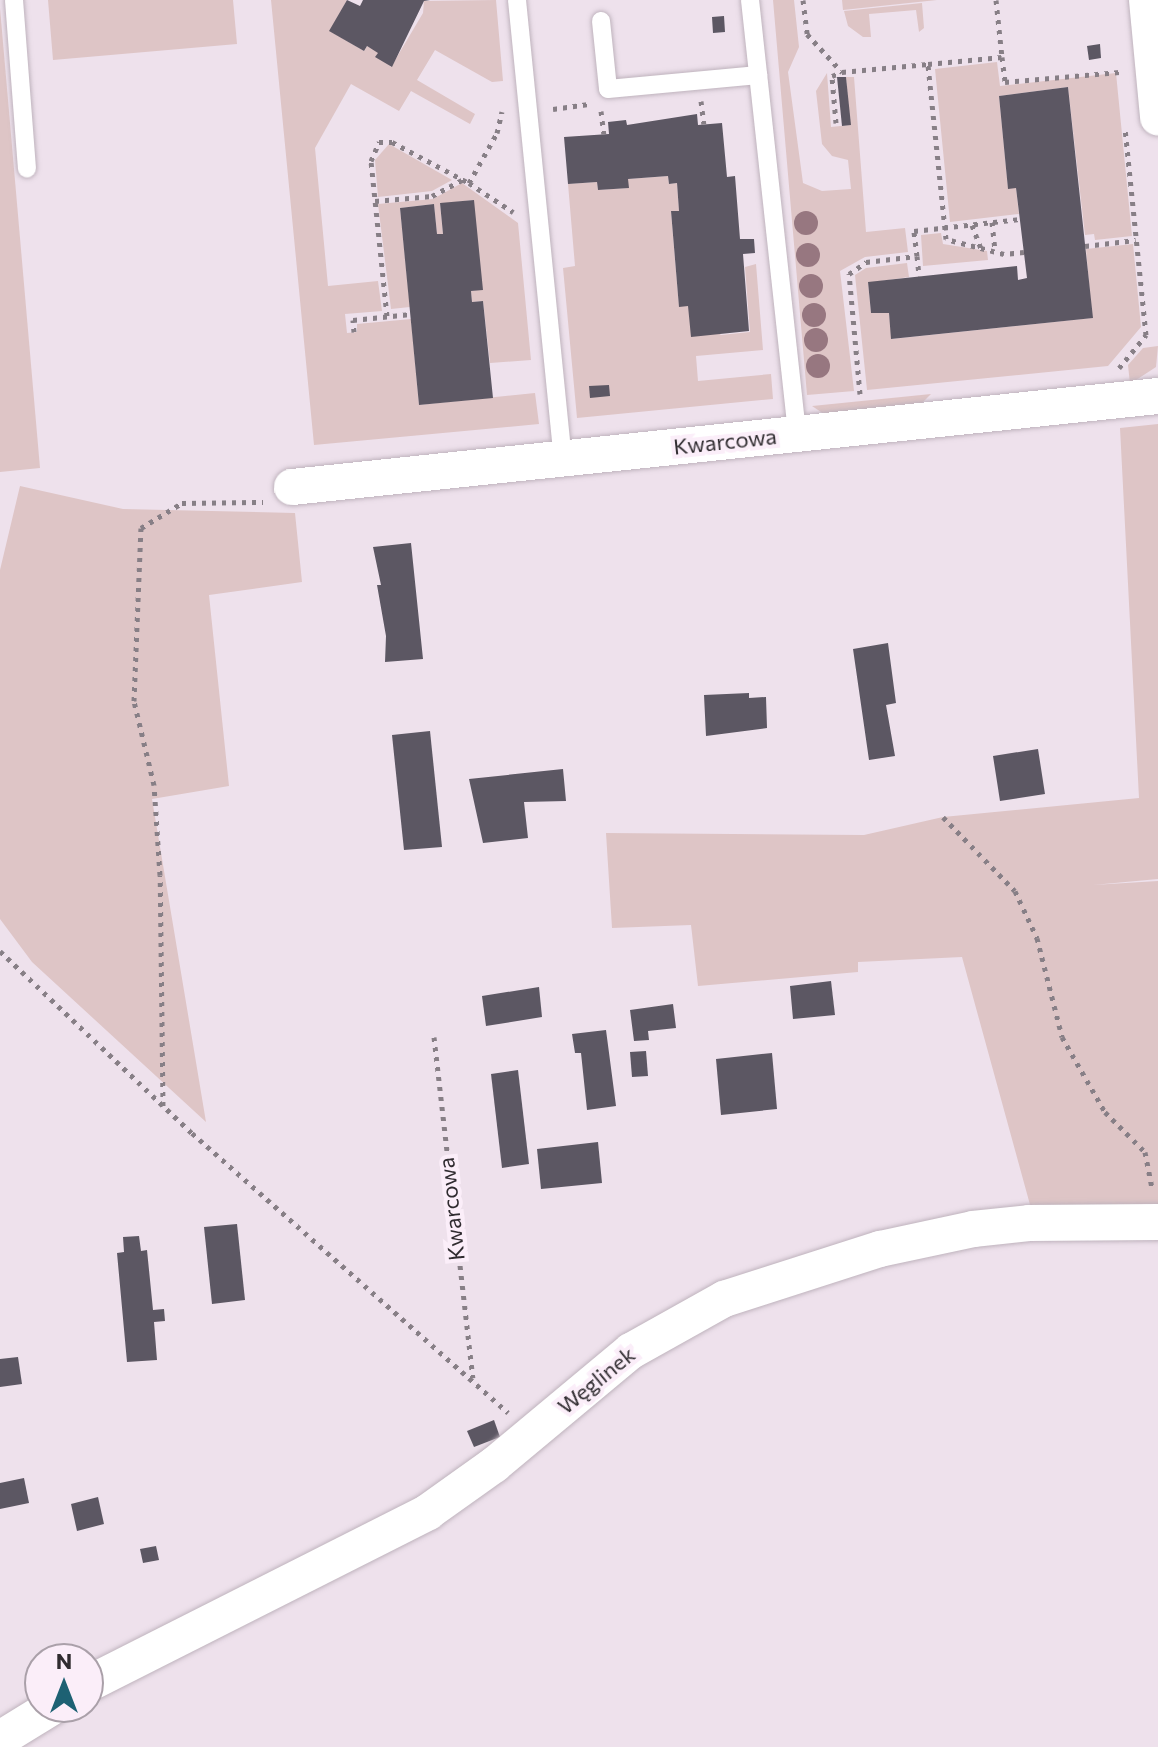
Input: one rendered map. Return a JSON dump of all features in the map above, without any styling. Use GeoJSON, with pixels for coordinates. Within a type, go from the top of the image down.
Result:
{"type":"FeatureCollection","features":[{"type":"Feature","properties":{"kind":"street"},"geometry":{"type":"LineString","coordinates":[[1141,117],[1147,0]]}},
{"type":"Feature","properties":{"kind":"street","name":"Kwarcowa"},"geometry":{"type":"LineString","coordinates":[[285,494],[563,457],[1158,396]]}},
{"type":"Feature","properties":{"kind":"street","name":"Węglinek"},"geometry":{"type":"LineString","coordinates":[[104,1676],[387,1536],[453,1497],[631,1351],[724,1299],[880,1249],[973,1229],[1152,1222]]}},
{"type":"Feature","properties":{"kind":"street"},"geometry":{"type":"LineString","coordinates":[[0,1739],[26,1723]]}},
{"type":"Feature","properties":{"kind":"lane"},"geometry":{"type":"LineString","coordinates":[[14,0],[27,168]]}},
{"type":"Feature","properties":{"kind":"lane"},"geometry":{"type":"LineString","coordinates":[[517,0],[563,457]]}},
{"type":"Feature","properties":{"kind":"lane"},"geometry":{"type":"LineString","coordinates":[[750,0],[797,434]]}},
{"type":"Feature","properties":{"kind":"lane"},"geometry":{"type":"LineString","coordinates":[[601,21],[608,89],[758,75]]}},
{"type":"Feature","properties":{"kind":"path"},"geometry":{"type":"LineString","coordinates":[[803,0],[807,34],[842,72]]}},
{"type":"Feature","properties":{"kind":"path"},"geometry":{"type":"LineString","coordinates":[[996,0],[1005,82],[1120,72]]}},
{"type":"Feature","properties":{"kind":"path"},"geometry":{"type":"LineString","coordinates":[[836,123],[832,76],[842,72],[1002,57]]}},
{"type":"Feature","properties":{"kind":"path"},"geometry":{"type":"LineString","coordinates":[[1119,57],[1121,87]]}},
{"type":"Feature","properties":{"kind":"path"},"geometry":{"type":"LineString","coordinates":[[928,64],[946,239],[995,251],[1024,252]]}},
{"type":"Feature","properties":{"kind":"path"},"geometry":{"type":"LineString","coordinates":[[701,93],[704,124]]}},
{"type":"Feature","properties":{"kind":"path"},"geometry":{"type":"LineString","coordinates":[[387,316],[371,161],[385,140],[469,183],[497,133],[504,103]]}},
{"type":"Feature","properties":{"kind":"path"},"geometry":{"type":"LineString","coordinates":[[554,123],[553,107],[601,103],[604,134]]}},
{"type":"Feature","properties":{"kind":"path"},"geometry":{"type":"LineString","coordinates":[[1118,369],[1146,335],[1136,240],[1141,117]]}},
{"type":"Feature","properties":{"kind":"path"},"geometry":{"type":"LineString","coordinates":[[375,201],[432,196],[462,180]]}},
{"type":"Feature","properties":{"kind":"path"},"geometry":{"type":"LineString","coordinates":[[919,276],[914,231],[1020,219]]}},
{"type":"Feature","properties":{"kind":"path"},"geometry":{"type":"LineString","coordinates":[[992,222],[995,251]]}},
{"type":"Feature","properties":{"kind":"path"},"geometry":{"type":"LineString","coordinates":[[972,225],[981,248]]}},
{"type":"Feature","properties":{"kind":"path"},"geometry":{"type":"LineString","coordinates":[[1085,246],[1136,240]]}},
{"type":"Feature","properties":{"kind":"path"},"geometry":{"type":"LineString","coordinates":[[860,395],[849,274],[866,262],[917,256]]}},
{"type":"Feature","properties":{"kind":"path"},"geometry":{"type":"LineString","coordinates":[[354,332],[353,320],[411,314]]}},
{"type":"Feature","properties":{"kind":"path"},"geometry":{"type":"LineString","coordinates":[[163,1106],[166,1008],[154,785],[134,701],[141,528],[182,503],[285,494]]}},
{"type":"Feature","properties":{"kind":"path"},"geometry":{"type":"LineString","coordinates":[[943,817],[1015,891],[1037,938],[1062,1037],[1105,1112],[1145,1152],[1153,1181],[1152,1222]]}},
{"type":"Feature","properties":{"kind":"path"},"geometry":{"type":"LineString","coordinates":[[0,951],[163,1106],[530,1434]]}},
{"type":"Feature","properties":{"kind":"path","name":"Kwarcowa"},"geometry":{"type":"LineString","coordinates":[[434,1037],[473,1380]]}},
{"type":"Feature","properties":{"kind":"shaded area"},"geometry":{"type":"Polygon","coordinates":[[[48,0],[233,0],[237,44],[53,60],[48,0]]]}},
{"type":"Feature","properties":{"kind":"shaded area"},"geometry":{"type":"Polygon","coordinates":[[[271,0],[347,0],[330,31],[364,51],[367,46],[378,52],[391,67],[423,13],[424,1],[496,0],[503,81],[492,82],[435,50],[417,80],[475,114],[470,124],[411,91],[399,111],[351,84],[315,148],[328,286],[378,281],[382,311],[345,314],[347,333],[357,332],[357,324],[411,319],[419,405],[535,393],[539,424],[314,445],[271,0]]]}},
{"type":"Feature","properties":{"kind":"shaded area"},"geometry":{"type":"Polygon","coordinates":[[[773,0],[794,0],[799,47],[788,72],[803,183],[822,191],[851,189],[848,160],[832,156],[822,144],[816,91],[827,73],[831,127],[850,125],[846,77],[854,77],[866,232],[905,228],[908,252],[865,257],[840,271],[854,391],[807,395],[773,0]]]}},
{"type":"Feature","properties":{"kind":"shaded area"},"geometry":{"type":"Polygon","coordinates":[[[842,0],[937,0],[843,10],[842,0]]]}},
{"type":"Feature","properties":{"kind":"shaded area"},"geometry":{"type":"Polygon","coordinates":[[[922,3],[924,28],[919,32],[916,10],[869,14],[871,37],[863,37],[848,26],[844,11],[922,3]]]}},
{"type":"Feature","properties":{"kind":"shaded area"},"geometry":{"type":"Polygon","coordinates":[[[0,8],[40,468],[0,472],[0,8]]]}},
{"type":"Feature","properties":{"kind":"shaded area"},"geometry":{"type":"Polygon","coordinates":[[[997,62],[1000,86],[1116,73],[1132,236],[1095,240],[1094,234],[1085,235],[1068,87],[999,96],[1008,188],[1016,188],[1019,214],[950,222],[935,69],[997,62]]]}},
{"type":"Feature","properties":{"kind":"shaded area"},"geometry":{"type":"Polygon","coordinates":[[[389,144],[452,180],[432,191],[378,197],[375,160],[389,144]]]}},
{"type":"Feature","properties":{"kind":"shaded area"},"geometry":{"type":"Polygon","coordinates":[[[668,176],[669,184],[677,183],[679,211],[671,212],[679,306],[688,306],[721,335],[750,332],[745,267],[756,264],[763,350],[696,356],[698,381],[771,374],[773,399],[577,418],[563,268],[575,266],[568,184],[597,182],[598,190],[628,188],[628,179],[668,176]]]}},
{"type":"Feature","properties":{"kind":"shaded area"},"geometry":{"type":"Polygon","coordinates":[[[462,183],[518,223],[531,360],[490,363],[483,301],[472,302],[471,291],[482,289],[473,200],[440,204],[443,234],[437,234],[434,204],[400,208],[410,307],[391,309],[378,204],[433,199],[462,183]]]}},
{"type":"Feature","properties":{"kind":"shaded area"},"geometry":{"type":"Polygon","coordinates":[[[941,233],[943,244],[987,251],[988,260],[923,266],[921,235],[941,233]]]}},
{"type":"Feature","properties":{"kind":"shaded area"},"geometry":{"type":"Polygon","coordinates":[[[1133,244],[1141,327],[1108,366],[867,390],[855,275],[866,268],[907,263],[909,277],[868,283],[871,313],[889,313],[892,339],[1092,318],[1086,249],[1133,244]]]}},
{"type":"Feature","properties":{"kind":"shaded area"},"geometry":{"type":"Polygon","coordinates":[[[1158,346],[1156,367],[1130,384],[1128,365],[1143,348],[1158,346]]]}},
{"type":"Feature","properties":{"kind":"shaded area"},"geometry":{"type":"Polygon","coordinates":[[[931,394],[919,406],[824,414],[812,406],[931,394]]]}},
{"type":"Feature","properties":{"kind":"shaded area"},"geometry":{"type":"Polygon","coordinates":[[[1158,424],[1158,879],[1093,885],[1158,881],[1158,1214],[1032,1212],[962,957],[858,962],[858,972],[698,986],[691,925],[612,928],[606,833],[864,835],[943,817],[1139,798],[1120,428],[1158,424]]]}},
{"type":"Feature","properties":{"kind":"shaded area"},"geometry":{"type":"Polygon","coordinates":[[[20,486],[123,509],[295,513],[302,582],[209,595],[229,786],[152,799],[206,1122],[32,962],[0,919],[0,570],[20,486]]]}},
{"type":"Feature","properties":{"kind":"building"},"geometry":{"type":"Polygon","coordinates":[[[347,0],[360,6],[363,0],[430,0],[424,1],[392,67],[375,57],[378,53],[367,46],[364,51],[329,31],[347,0]]]}},
{"type":"Feature","properties":{"kind":"building"},"geometry":{"type":"Polygon","coordinates":[[[724,16],[725,32],[713,33],[712,17],[724,16]]]}},
{"type":"Feature","properties":{"kind":"building"},"geometry":{"type":"Polygon","coordinates":[[[1100,44],[1101,58],[1089,60],[1087,46],[1100,44]]]}},
{"type":"Feature","properties":{"kind":"building"},"geometry":{"type":"Polygon","coordinates":[[[837,77],[846,77],[851,125],[842,126],[837,77]]]}},
{"type":"Feature","properties":{"kind":"building"},"geometry":{"type":"Polygon","coordinates":[[[1068,87],[1093,318],[891,339],[889,313],[871,313],[868,282],[1017,266],[1018,280],[1027,278],[1016,188],[1008,189],[999,96],[1068,87]]]}},
{"type":"Feature","properties":{"kind":"building"},"geometry":{"type":"Polygon","coordinates":[[[697,114],[698,125],[722,123],[727,177],[735,176],[740,239],[754,239],[755,253],[743,254],[749,331],[691,337],[688,306],[679,307],[671,211],[679,211],[677,183],[669,184],[668,176],[628,179],[629,188],[598,190],[597,182],[568,184],[564,137],[609,134],[608,122],[626,120],[627,125],[697,114]]]}},
{"type":"Feature","properties":{"kind":"building"},"geometry":{"type":"Polygon","coordinates":[[[474,200],[483,290],[471,291],[472,302],[483,301],[493,398],[419,405],[400,208],[434,204],[437,234],[443,234],[440,203],[474,200]]]}},
{"type":"Feature","properties":{"kind":"building"},"geometry":{"type":"Polygon","coordinates":[[[609,385],[610,396],[590,398],[589,386],[609,385]]]}},
{"type":"Feature","properties":{"kind":"building"},"geometry":{"type":"Polygon","coordinates":[[[411,543],[423,659],[385,662],[386,636],[377,585],[381,585],[373,547],[411,543]]]}},
{"type":"Feature","properties":{"kind":"building"},"geometry":{"type":"Polygon","coordinates":[[[888,643],[896,703],[886,705],[895,756],[869,760],[853,649],[888,643]]]}},
{"type":"Feature","properties":{"kind":"building"},"geometry":{"type":"Polygon","coordinates":[[[749,693],[749,698],[766,697],[767,728],[706,736],[704,695],[749,693]]]}},
{"type":"Feature","properties":{"kind":"building"},"geometry":{"type":"Polygon","coordinates":[[[430,731],[442,847],[404,850],[392,735],[430,731]]]}},
{"type":"Feature","properties":{"kind":"building"},"geometry":{"type":"Polygon","coordinates":[[[1038,749],[1045,794],[1000,801],[993,756],[1038,749]]]}},
{"type":"Feature","properties":{"kind":"building"},"geometry":{"type":"Polygon","coordinates":[[[563,769],[566,801],[524,802],[528,838],[483,843],[469,779],[563,769]]]}},
{"type":"Feature","properties":{"kind":"building"},"geometry":{"type":"Polygon","coordinates":[[[831,981],[835,1015],[793,1019],[790,986],[831,981]]]}},
{"type":"Feature","properties":{"kind":"building"},"geometry":{"type":"Polygon","coordinates":[[[539,987],[542,1017],[486,1026],[482,996],[539,987]]]}},
{"type":"Feature","properties":{"kind":"building"},"geometry":{"type":"Polygon","coordinates":[[[673,1004],[676,1028],[648,1031],[649,1040],[634,1041],[630,1010],[673,1004]]]}},
{"type":"Feature","properties":{"kind":"building"},"geometry":{"type":"Polygon","coordinates":[[[606,1030],[616,1106],[587,1110],[581,1053],[575,1053],[572,1034],[606,1030]]]}},
{"type":"Feature","properties":{"kind":"building"},"geometry":{"type":"Polygon","coordinates":[[[646,1051],[648,1076],[632,1077],[630,1052],[646,1051]]]}},
{"type":"Feature","properties":{"kind":"building"},"geometry":{"type":"Polygon","coordinates":[[[772,1053],[777,1109],[721,1115],[716,1059],[772,1053]]]}},
{"type":"Feature","properties":{"kind":"building"},"geometry":{"type":"Polygon","coordinates":[[[518,1070],[529,1164],[502,1168],[491,1074],[518,1070]]]}},
{"type":"Feature","properties":{"kind":"building"},"geometry":{"type":"Polygon","coordinates":[[[598,1142],[602,1183],[541,1189],[537,1149],[598,1142]]]}},
{"type":"Feature","properties":{"kind":"building"},"geometry":{"type":"Polygon","coordinates":[[[237,1224],[245,1300],[212,1304],[204,1227],[237,1224]]]}},
{"type":"Feature","properties":{"kind":"building"},"geometry":{"type":"Polygon","coordinates":[[[139,1236],[141,1251],[147,1250],[153,1310],[164,1309],[165,1321],[154,1322],[157,1360],[127,1362],[117,1253],[124,1252],[123,1237],[139,1236]]]}},
{"type":"Feature","properties":{"kind":"building"},"geometry":{"type":"Polygon","coordinates":[[[18,1357],[22,1384],[0,1387],[0,1359],[18,1357]]]}},
{"type":"Feature","properties":{"kind":"building"},"geometry":{"type":"Polygon","coordinates":[[[494,1420],[500,1437],[474,1447],[467,1431],[494,1420]]]}},
{"type":"Feature","properties":{"kind":"building"},"geometry":{"type":"Polygon","coordinates":[[[24,1478],[29,1503],[0,1509],[0,1483],[24,1478]]]}},
{"type":"Feature","properties":{"kind":"building"},"geometry":{"type":"Polygon","coordinates":[[[98,1497],[104,1524],[77,1531],[71,1504],[98,1497]]]}},
{"type":"Feature","properties":{"kind":"building"},"geometry":{"type":"Polygon","coordinates":[[[156,1546],[159,1560],[143,1563],[140,1549],[156,1546]]]}}]}
